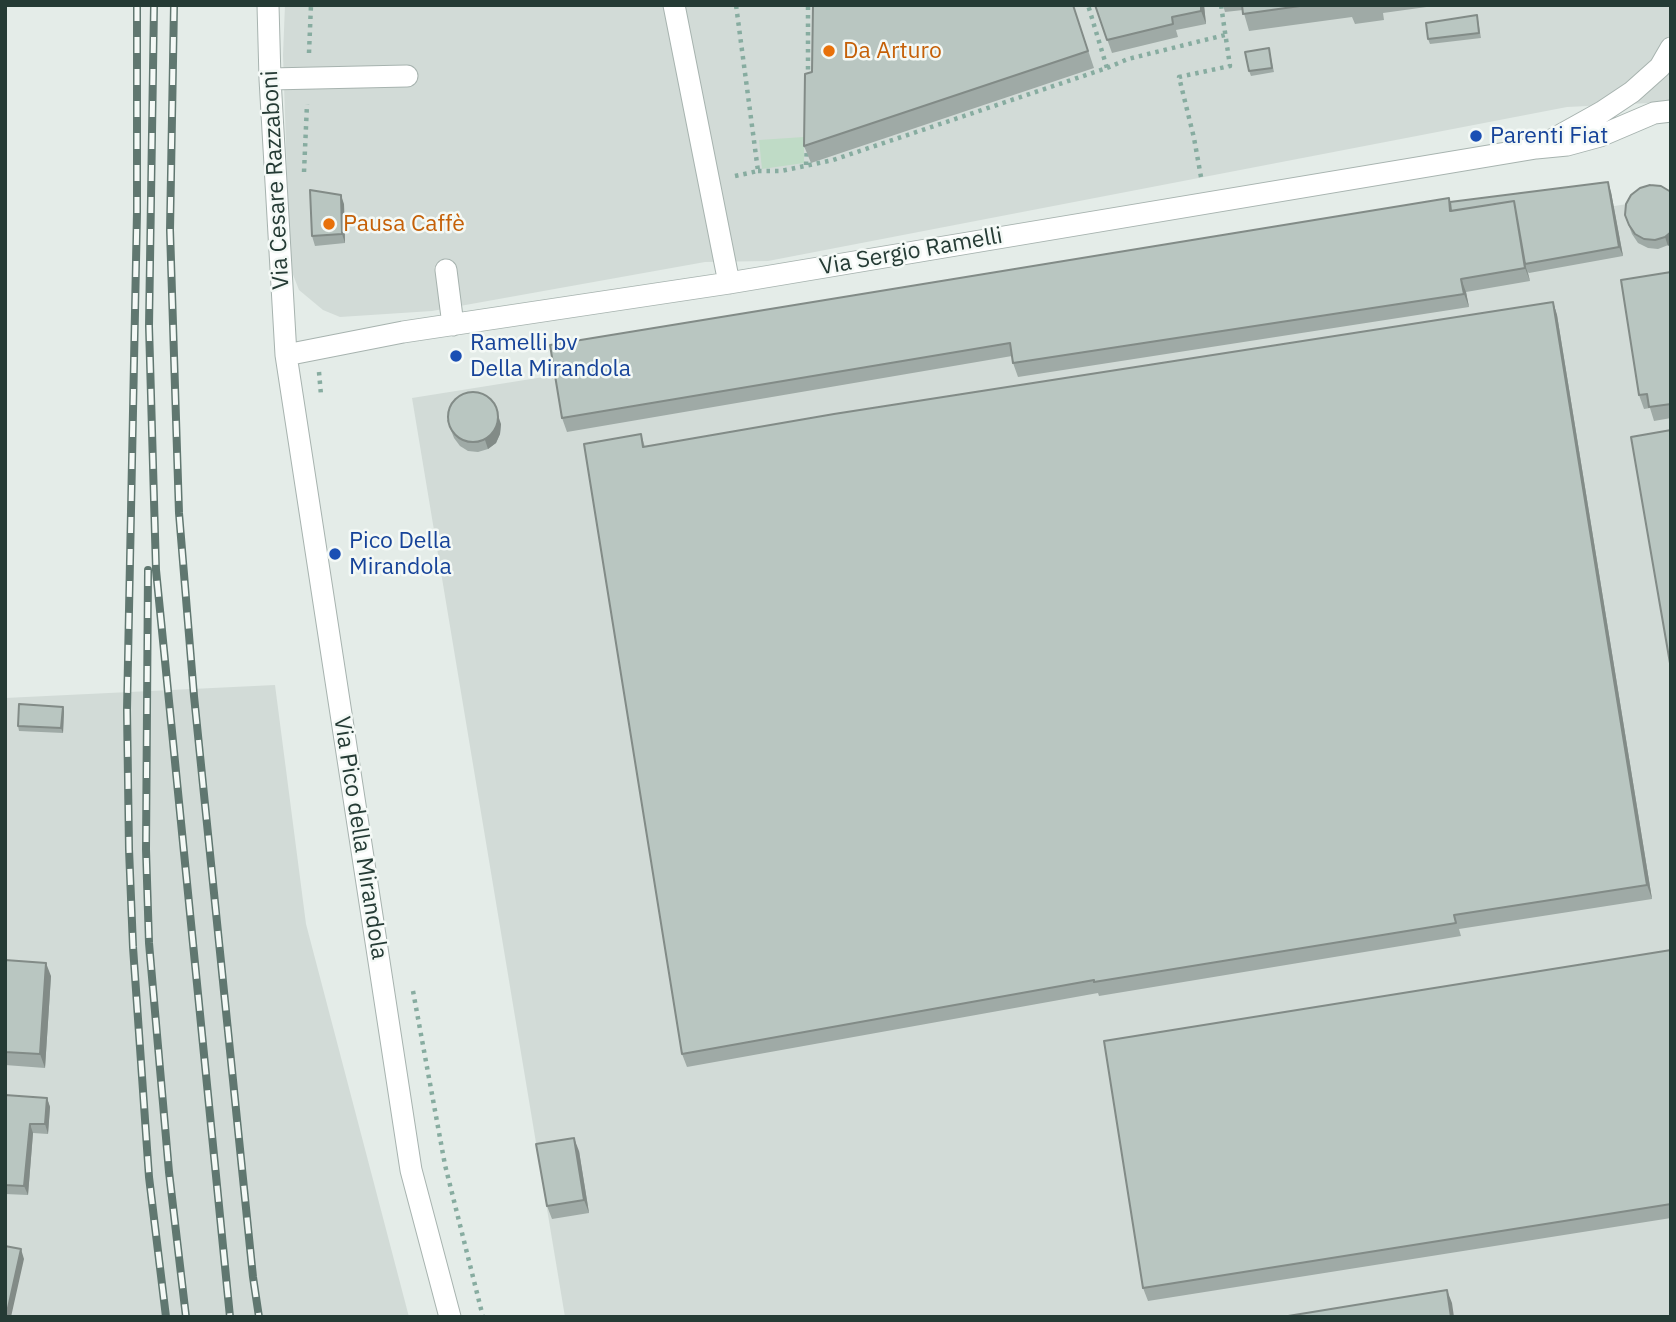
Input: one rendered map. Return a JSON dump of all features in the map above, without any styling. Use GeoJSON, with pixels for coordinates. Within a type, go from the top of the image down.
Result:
{"type":"FeatureCollection","features":[{"type":"Feature","properties":{"kind":"street","name":"Via Cesare Razzaboni"},"geometry":{"type":"LineString","coordinates":[[268,5],[286,355]]}},
{"type":"Feature","properties":{"kind":"street"},"geometry":{"type":"LineString","coordinates":[[674,5],[729,282]]}},
{"type":"Feature","properties":{"kind":"street","name":"Via Sergio Ramelli"},"geometry":{"type":"LineString","coordinates":[[1536,148],[1602,112],[1665,71],[1671,48]]}},
{"type":"Feature","properties":{"kind":"street"},"geometry":{"type":"LineString","coordinates":[[270,79],[407,76]]}},
{"type":"Feature","properties":{"kind":"street","name":"Via Sergio Ramelli"},"geometry":{"type":"LineString","coordinates":[[286,355],[403,332],[729,282],[1567,145],[1600,136],[1654,113],[1671,111]]}},
{"type":"Feature","properties":{"kind":"street"},"geometry":{"type":"LineString","coordinates":[[446,270],[453,325]]}},
{"type":"Feature","properties":{"kind":"street","name":"Via Pico della Mirandola"},"geometry":{"type":"LineString","coordinates":[[286,355],[411,1170],[450,1317]]}},
{"type":"Feature","properties":{"kind":"path"},"geometry":{"type":"LineString","coordinates":[[304,185],[311,5]]}},
{"type":"Feature","properties":{"kind":"path"},"geometry":{"type":"LineString","coordinates":[[736,5],[758,172]]}},
{"type":"Feature","properties":{"kind":"path"},"geometry":{"type":"LineString","coordinates":[[808,5],[808,81]]}},
{"type":"Feature","properties":{"kind":"path"},"geometry":{"type":"LineString","coordinates":[[1088,5],[1107,68]]}},
{"type":"Feature","properties":{"kind":"path"},"geometry":{"type":"LineString","coordinates":[[1205,203],[1194,138],[1179,77],[1230,66],[1221,5]]}},
{"type":"Feature","properties":{"kind":"path"},"geometry":{"type":"LineString","coordinates":[[708,182],[833,160],[1128,59],[1225,36]]}},
{"type":"Feature","properties":{"kind":"path"},"geometry":{"type":"LineString","coordinates":[[806,166],[807,143]]}},
{"type":"Feature","properties":{"kind":"path"},"geometry":{"type":"LineString","coordinates":[[318,350],[322,401]]}},
{"type":"Feature","properties":{"kind":"path"},"geometry":{"type":"LineString","coordinates":[[411,978],[445,1165],[482,1317]]}},
{"type":"Feature","properties":{"kind":"shaded area"},"geometry":{"type":"Polygon","coordinates":[[[285,5],[1671,5],[1671,102],[1567,107],[768,261],[705,262],[432,311],[340,317],[323,310],[299,290],[290,267],[283,55],[285,5]]]}},
{"type":"Feature","properties":{"kind":"shaded area"},"geometry":{"type":"Polygon","coordinates":[[[1671,197],[1671,1317],[565,1317],[412,398],[1671,197]]]}},
{"type":"Feature","properties":{"kind":"shaded area"},"geometry":{"type":"Polygon","coordinates":[[[275,685],[306,924],[409,1317],[5,1317],[5,698],[275,685]]]}},
{"type":"Feature","properties":{"kind":"green space"},"geometry":{"type":"Polygon","coordinates":[[[804,137],[804,163],[762,169],[759,140],[804,137]]]}},
{"type":"Feature","properties":{"kind":"building"},"geometry":{"type":"Polygon","coordinates":[[[813,5],[1073,5],[1088,51],[804,146],[805,74],[812,72],[813,5]]]}},
{"type":"Feature","properties":{"kind":"building"},"geometry":{"type":"Polygon","coordinates":[[[1095,5],[1201,5],[1201,11],[1172,17],[1173,24],[1107,40],[1095,5]]]}},
{"type":"Feature","properties":{"kind":"building"},"geometry":{"type":"Polygon","coordinates":[[[1242,5],[1307,5],[1243,14],[1242,5]]]}},
{"type":"Feature","properties":{"kind":"building"},"geometry":{"type":"Polygon","coordinates":[[[1477,15],[1479,33],[1428,39],[1426,23],[1477,15]]]}},
{"type":"Feature","properties":{"kind":"building"},"geometry":{"type":"Polygon","coordinates":[[[1269,48],[1272,68],[1249,71],[1245,52],[1269,48]]]}},
{"type":"Feature","properties":{"kind":"building"},"geometry":{"type":"Polygon","coordinates":[[[1608,182],[1619,247],[1525,264],[1514,201],[1451,211],[1450,202],[1608,182]]]}},
{"type":"Feature","properties":{"kind":"building"},"geometry":{"type":"Polygon","coordinates":[[[1650,185],[1661,186],[1671,192],[1671,232],[1655,240],[1644,239],[1635,234],[1625,215],[1626,204],[1631,195],[1650,185]]]}},
{"type":"Feature","properties":{"kind":"building","name":"Pausa Caffè"},"geometry":{"type":"Polygon","coordinates":[[[310,190],[341,195],[342,234],[312,236],[310,190]]]}},
{"type":"Feature","properties":{"kind":"building"},"geometry":{"type":"Polygon","coordinates":[[[1449,198],[1450,211],[1514,201],[1525,268],[1461,279],[1464,294],[1013,363],[1010,343],[562,418],[550,345],[1449,198]]]}},
{"type":"Feature","properties":{"kind":"building"},"geometry":{"type":"Polygon","coordinates":[[[1671,272],[1671,404],[1649,407],[1647,394],[1639,395],[1621,280],[1671,272]]]}},
{"type":"Feature","properties":{"kind":"building"},"geometry":{"type":"Polygon","coordinates":[[[1553,302],[1647,885],[1454,915],[1456,923],[1094,980],[682,1054],[584,444],[641,434],[643,447],[834,414],[1553,302]]]}},
{"type":"Feature","properties":{"kind":"building"},"geometry":{"type":"Polygon","coordinates":[[[473,392],[491,399],[498,417],[491,435],[473,442],[455,435],[448,417],[455,399],[473,392]]]}},
{"type":"Feature","properties":{"kind":"building"},"geometry":{"type":"Polygon","coordinates":[[[1671,430],[1671,669],[1631,437],[1671,430]]]}},
{"type":"Feature","properties":{"kind":"building"},"geometry":{"type":"Polygon","coordinates":[[[19,704],[63,707],[61,728],[18,726],[19,704]]]}},
{"type":"Feature","properties":{"kind":"building"},"geometry":{"type":"Polygon","coordinates":[[[1671,950],[1671,1204],[1143,1288],[1104,1041],[1671,950]]]}},
{"type":"Feature","properties":{"kind":"building"},"geometry":{"type":"Polygon","coordinates":[[[5,960],[46,963],[40,1054],[5,1052],[5,960]]]}},
{"type":"Feature","properties":{"kind":"building"},"geometry":{"type":"Polygon","coordinates":[[[5,1095],[47,1098],[45,1124],[30,1124],[24,1186],[5,1185],[5,1095]]]}},
{"type":"Feature","properties":{"kind":"building"},"geometry":{"type":"Polygon","coordinates":[[[574,1138],[584,1200],[547,1206],[536,1144],[574,1138]]]}},
{"type":"Feature","properties":{"kind":"building"},"geometry":{"type":"Polygon","coordinates":[[[5,1246],[21,1249],[6,1317],[5,1317],[5,1246]]]}},
{"type":"Feature","properties":{"kind":"building"},"geometry":{"type":"Polygon","coordinates":[[[1447,1290],[1451,1317],[1282,1317],[1447,1290]]]}},
{"type":"Feature","properties":{"kind":"railway"},"geometry":{"type":"LineString","coordinates":[[137,5],[137,212],[127,710],[129,849],[149,1177],[166,1317]]}},
{"type":"Feature","properties":{"kind":"railway"},"geometry":{"type":"LineString","coordinates":[[154,5],[149,326],[156,570],[230,1317]]}},
{"type":"Feature","properties":{"kind":"railway"},"geometry":{"type":"LineString","coordinates":[[174,5],[170,230],[179,513],[194,696],[259,1317]]}},
{"type":"Feature","properties":{"kind":"railway"},"geometry":{"type":"LineString","coordinates":[[148,570],[146,849],[149,943],[169,1172],[186,1317]]}},
{"type":"Feature","properties":{"kind":"place","name":"Da Arturo"},"geometry":{"type":"Point","coordinates":[829,51]}},
{"type":"Feature","properties":{"kind":"place","name":"Parenti Fiat"},"geometry":{"type":"Point","coordinates":[1476,136]}},
{"type":"Feature","properties":{"kind":"place","name":"Pausa Caffè"},"geometry":{"type":"Point","coordinates":[329,224]}},
{"type":"Feature","properties":{"kind":"place","name":"Ramelli bv Della Mirandola"},"geometry":{"type":"Point","coordinates":[456,356]}},
{"type":"Feature","properties":{"kind":"place","name":"Pico Della Mirandola"},"geometry":{"type":"Point","coordinates":[335,554]}}]}
